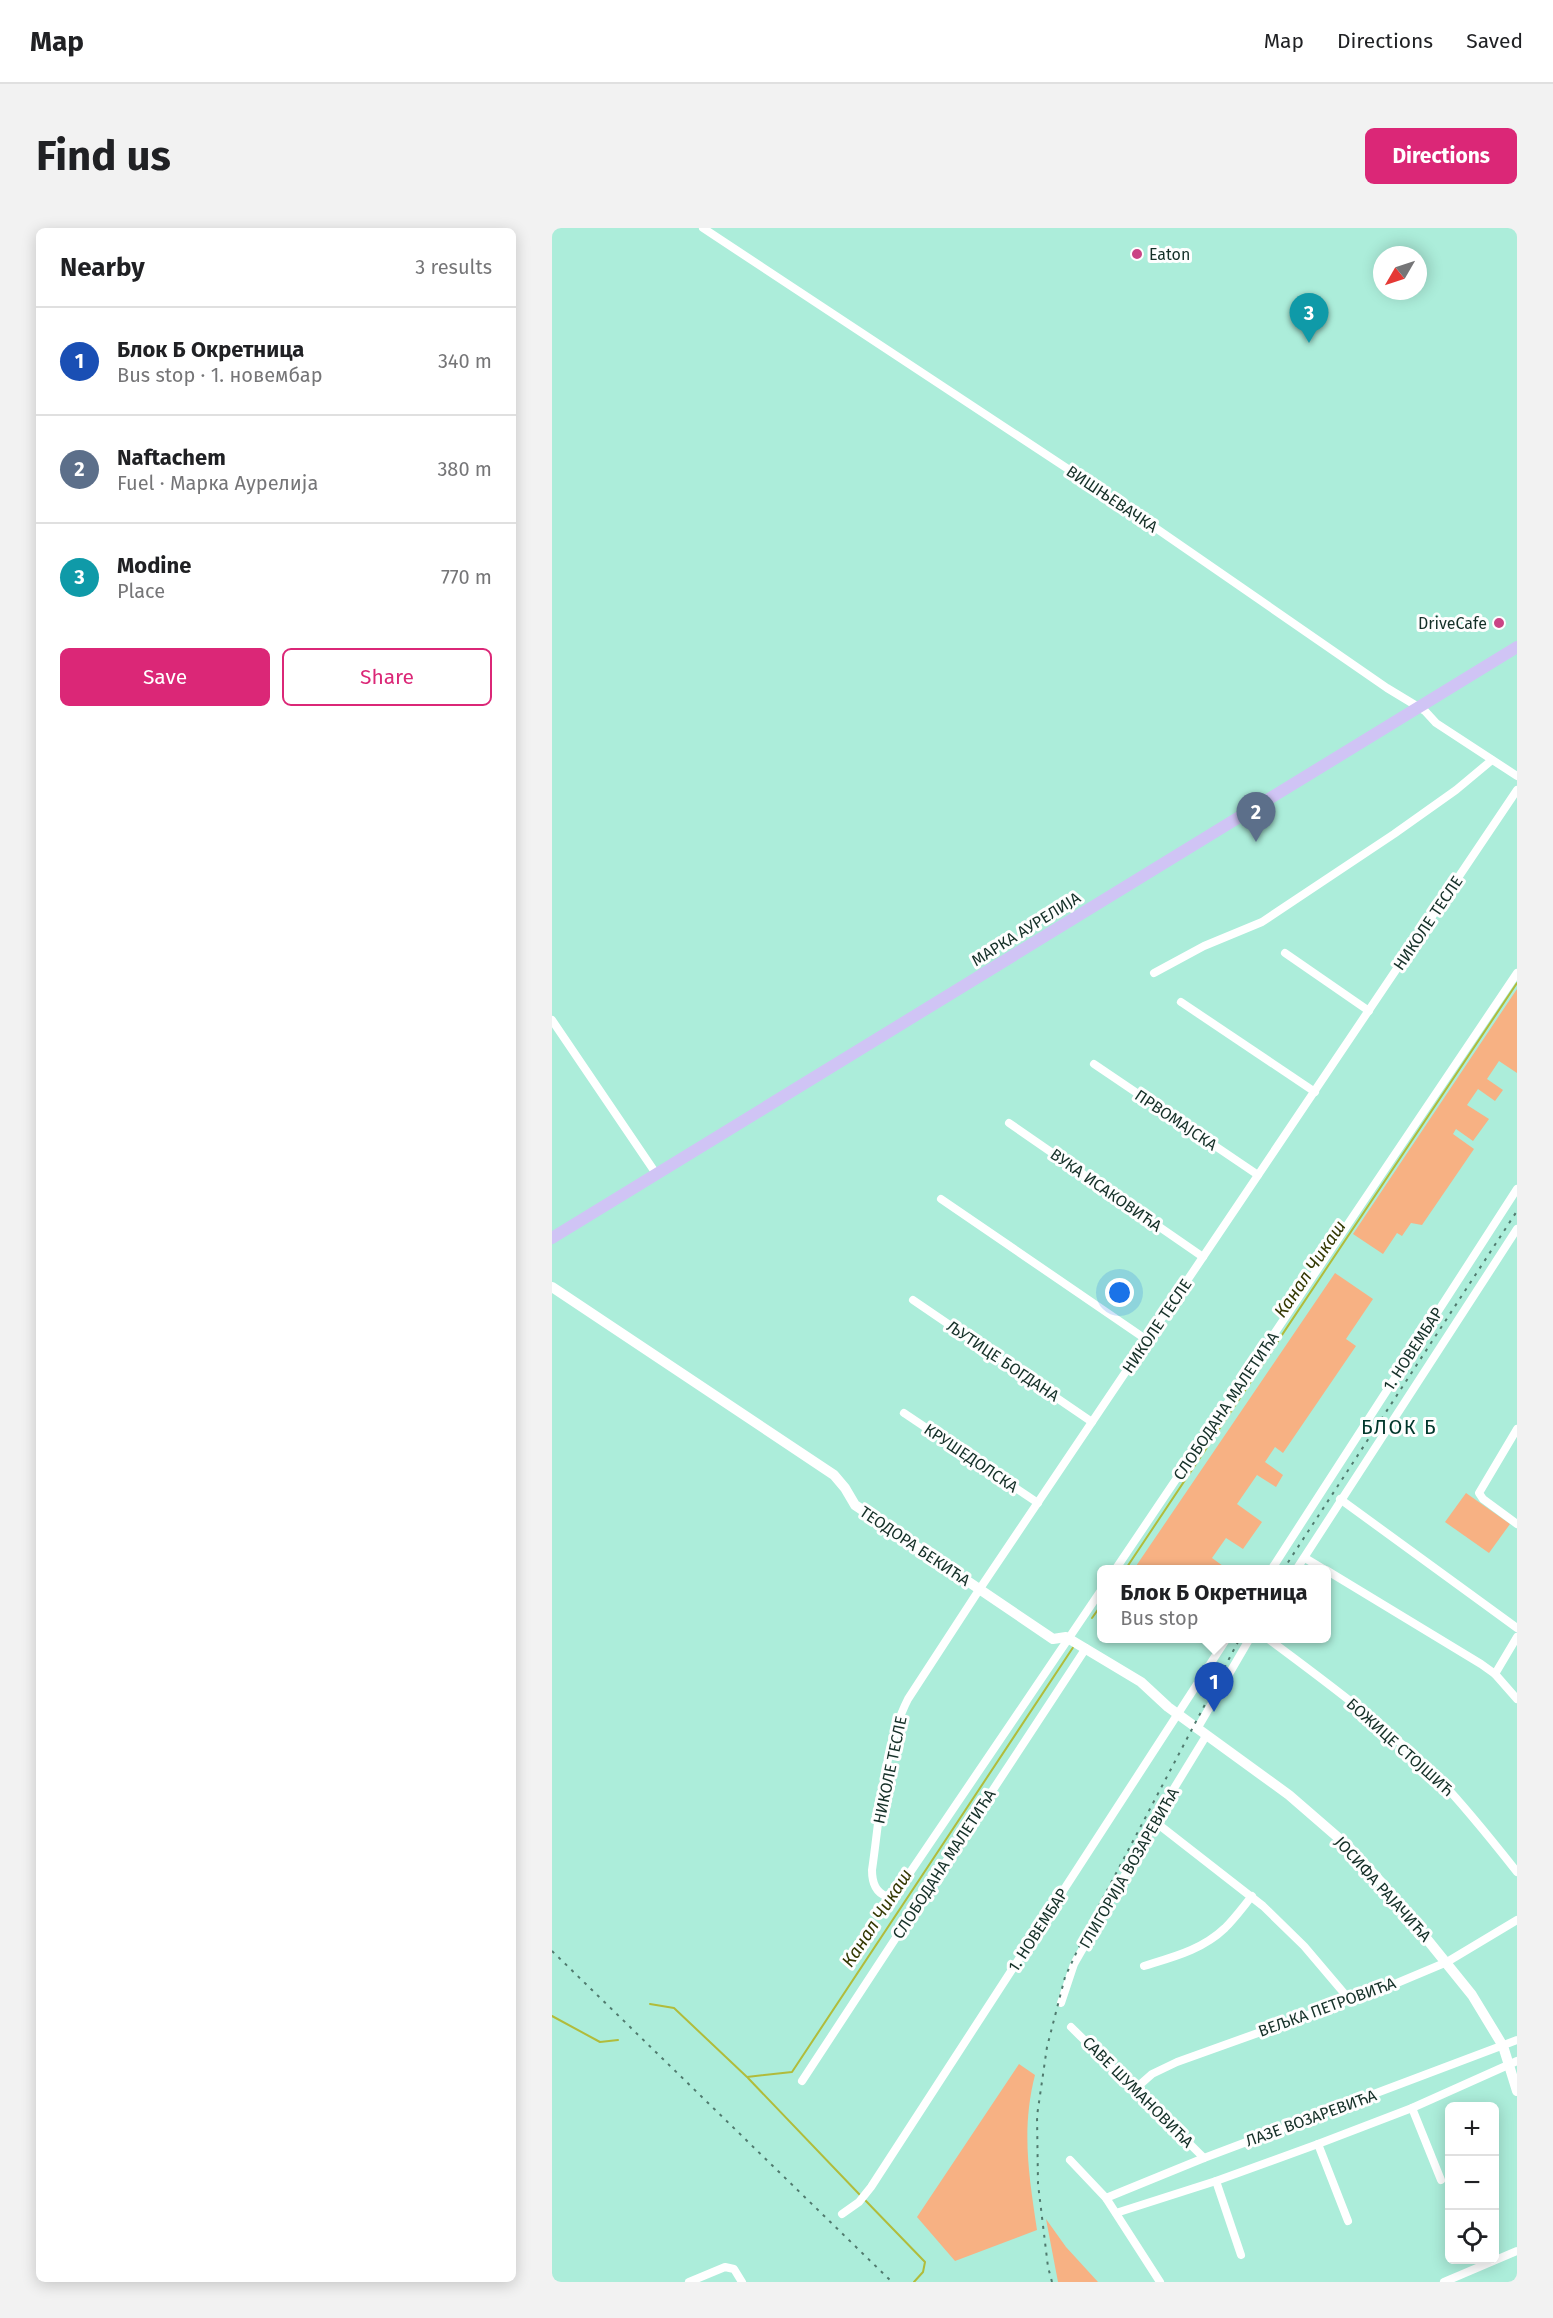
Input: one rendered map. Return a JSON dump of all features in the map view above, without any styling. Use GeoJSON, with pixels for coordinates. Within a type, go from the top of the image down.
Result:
{"type":"FeatureCollection","features":[{"type":"Feature","properties":{"kind":"main road","name":"МАРКА АУРЕЛИЈА"},"geometry":{"type":"LineString","coordinates":[[552,1238],[1517,647]]}},
{"type":"Feature","properties":{"kind":"street","name":"ВИШЊЕВАЧКА"},"geometry":{"type":"LineString","coordinates":[[703,228],[1118,502],[1387,688],[1418,707],[1436,723],[1517,776]]}},
{"type":"Feature","properties":{"kind":"street"},"geometry":{"type":"LineString","coordinates":[[1154,974],[1203,946],[1262,922],[1394,834],[1456,790],[1492,760]]}},
{"type":"Feature","properties":{"kind":"street","name":"НИКОЛЕ ТЕСЛЕ"},"geometry":{"type":"LineString","coordinates":[[878,1891],[872,1878],[872,1870],[888,1765],[898,1718],[908,1699],[1517,790]]}},
{"type":"Feature","properties":{"kind":"street"},"geometry":{"type":"LineString","coordinates":[[1286,953],[1369,1011]]}},
{"type":"Feature","properties":{"kind":"street","name":"СЛОБОДАНА МАЛЕТИЋА"},"geometry":{"type":"LineString","coordinates":[[1118,1565],[1517,973]]}},
{"type":"Feature","properties":{"kind":"street"},"geometry":{"type":"LineString","coordinates":[[1181,1002],[1315,1092]]}},
{"type":"Feature","properties":{"kind":"street"},"geometry":{"type":"LineString","coordinates":[[552,1020],[657,1175]]}},
{"type":"Feature","properties":{"kind":"street","name":"ПРВОМАЈСКА"},"geometry":{"type":"LineString","coordinates":[[1094,1064],[1258,1175]]}},
{"type":"Feature","properties":{"kind":"street","name":"ВУКА ИСАКОВИЋА"},"geometry":{"type":"LineString","coordinates":[[1009,1123],[1203,1257]]}},
{"type":"Feature","properties":{"kind":"street","name":"1. НОВЕМБАР"},"geometry":{"type":"LineString","coordinates":[[1274,1565],[1517,1189]]}},
{"type":"Feature","properties":{"kind":"street"},"geometry":{"type":"LineString","coordinates":[[941,1199],[1147,1340]]}},
{"type":"Feature","properties":{"kind":"street","name":"1. НОВЕМБАР"},"geometry":{"type":"LineString","coordinates":[[1299,1565],[1517,1229]]}},
{"type":"Feature","properties":{"kind":"street","name":"ТЕОДОРА БЕКИЋА"},"geometry":{"type":"LineString","coordinates":[[552,1287],[834,1475],[855,1505],[979,1590],[1053,1639],[1069,1639],[1141,1682],[1178,1715],[1202,1732]]}},
{"type":"Feature","properties":{"kind":"street","name":"ЉУТИЦЕ БОГДАНА"},"geometry":{"type":"LineString","coordinates":[[913,1300],[1092,1422]]}},
{"type":"Feature","properties":{"kind":"street","name":"КРУШЕДОЛСКА"},"geometry":{"type":"LineString","coordinates":[[904,1413],[1038,1503]]}},
{"type":"Feature","properties":{"kind":"street"},"geometry":{"type":"LineString","coordinates":[[1517,1429],[1479,1493],[1483,1499],[1517,1524]]}},
{"type":"Feature","properties":{"kind":"street"},"geometry":{"type":"LineString","coordinates":[[1340,1499],[1517,1628]]}},
{"type":"Feature","properties":{"kind":"street"},"geometry":{"type":"LineString","coordinates":[[1305,1558],[1317,1565]]}},
{"type":"Feature","properties":{"kind":"street"},"geometry":{"type":"LineString","coordinates":[[1331,1573],[1439,1637],[1495,1674],[1517,1699]]}},
{"type":"Feature","properties":{"kind":"street","name":"СЛОБОДАНА МАЛЕТИЋА"},"geometry":{"type":"LineString","coordinates":[[878,1891],[886,1896],[897,1889],[907,1877],[1097,1595]]}},
{"type":"Feature","properties":{"kind":"street"},"geometry":{"type":"LineString","coordinates":[[1495,1674],[1517,1637]]}},
{"type":"Feature","properties":{"kind":"street","name":"1. НОВЕМБАР"},"geometry":{"type":"LineString","coordinates":[[842,2214],[859,2202],[871,2187],[1224,1643]]}},
{"type":"Feature","properties":{"kind":"street"},"geometry":{"type":"LineString","coordinates":[[1202,1732],[1247,1643]]}},
{"type":"Feature","properties":{"kind":"street","name":"БОЖИЦЕ СТОЈШИЋ"},"geometry":{"type":"LineString","coordinates":[[1274,1643],[1334,1688],[1419,1760],[1472,1817],[1517,1872]]}},
{"type":"Feature","properties":{"kind":"street","name":"СЛОБОДАНА МАЛЕТИЋА"},"geometry":{"type":"LineString","coordinates":[[802,2081],[1085,1647]]}},
{"type":"Feature","properties":{"kind":"street","name":"ГЛИГОРИЈА ВОЗАРЕВИЋА"},"geometry":{"type":"LineString","coordinates":[[1061,2003],[1074,1964],[1138,1852],[1202,1732]]}},
{"type":"Feature","properties":{"kind":"street","name":"ЈОСИФА РАЈАЧИЋА"},"geometry":{"type":"LineString","coordinates":[[1202,1732],[1289,1795],[1349,1847],[1380,1881],[1472,1995],[1513,2062],[1517,2091]]}},
{"type":"Feature","properties":{"kind":"street"},"geometry":{"type":"LineString","coordinates":[[1154,1821],[1252,1896],[1304,1946],[1348,1999]]}},
{"type":"Feature","properties":{"kind":"street"},"geometry":{"type":"LineString","coordinates":[[1144,1966],[1191,1951],[1209,1940],[1224,1928],[1252,1896]]}},
{"type":"Feature","properties":{"kind":"street","name":"ВЕЉКА ПЕТРОВИЋА"},"geometry":{"type":"LineString","coordinates":[[1135,2089],[1152,2074],[1177,2062],[1397,1983],[1447,1962],[1517,1920]]}},
{"type":"Feature","properties":{"kind":"street","name":"САВЕ ШУМАНОВИЋА"},"geometry":{"type":"LineString","coordinates":[[1071,2027],[1204,2158]]}},
{"type":"Feature","properties":{"kind":"street","name":"ЛАЗЕ ВОЗАРЕВИЋА"},"geometry":{"type":"LineString","coordinates":[[1106,2198],[1204,2158],[1517,2040]]}},
{"type":"Feature","properties":{"kind":"street","name":"ЛАЗЕ ВОЗАРЕВИЋА"},"geometry":{"type":"LineString","coordinates":[[1116,2213],[1216,2181],[1318,2144],[1412,2108],[1513,2062]]}},
{"type":"Feature","properties":{"kind":"street"},"geometry":{"type":"LineString","coordinates":[[1412,2108],[1441,2180]]}},
{"type":"Feature","properties":{"kind":"street"},"geometry":{"type":"LineString","coordinates":[[1318,2144],[1348,2221]]}},
{"type":"Feature","properties":{"kind":"street"},"geometry":{"type":"LineString","coordinates":[[1070,2160],[1106,2198],[1160,2282]]}},
{"type":"Feature","properties":{"kind":"street"},"geometry":{"type":"LineString","coordinates":[[1216,2181],[1241,2255]]}},
{"type":"Feature","properties":{"kind":"street"},"geometry":{"type":"LineString","coordinates":[[1444,2282],[1517,2251]]}},
{"type":"Feature","properties":{"kind":"street"},"geometry":{"type":"LineString","coordinates":[[689,2282],[725,2267],[734,2269],[742,2282]]}},
{"type":"Feature","properties":{"kind":"shaded area"},"geometry":{"type":"Polygon","coordinates":[[[1517,989],[1517,1073],[1499,1061],[1487,1079],[1503,1090],[1495,1101],[1478,1089],[1467,1105],[1489,1119],[1473,1141],[1456,1129],[1453,1134],[1474,1149],[1422,1225],[1411,1223],[1402,1236],[1397,1233],[1383,1254],[1353,1234],[1517,989]]]}},
{"type":"Feature","properties":{"kind":"shaded area"},"geometry":{"type":"Polygon","coordinates":[[[1335,1273],[1373,1299],[1346,1339],[1356,1346],[1283,1453],[1275,1447],[1265,1462],[1283,1475],[1276,1487],[1257,1475],[1237,1504],[1262,1522],[1243,1549],[1226,1538],[1212,1558],[1222,1565],[1137,1565],[1335,1273]]]}},
{"type":"Feature","properties":{"kind":"shaded area"},"geometry":{"type":"Polygon","coordinates":[[[1466,1493],[1510,1524],[1489,1553],[1445,1522],[1466,1493]]]}},
{"type":"Feature","properties":{"kind":"shaded area"},"geometry":{"type":"Polygon","coordinates":[[[1019,2064],[1035,2075],[1027,2134],[1029,2171],[1037,2230],[955,2261],[917,2217],[1019,2064]]]}},
{"type":"Feature","properties":{"kind":"shaded area"},"geometry":{"type":"Polygon","coordinates":[[[1046,2219],[1066,2247],[1098,2282],[1058,2282],[1046,2219]]]}},
{"type":"Feature","properties":{"kind":"waterway","name":"Канал Чикаш"},"geometry":{"type":"LineString","coordinates":[[1128,1565],[1517,983]]}},
{"type":"Feature","properties":{"kind":"waterway","name":"Канал Чикаш"},"geometry":{"type":"LineString","coordinates":[[1092,1618],[1097,1611]]}},
{"type":"Feature","properties":{"kind":"waterway","name":"Канал Чикаш"},"geometry":{"type":"LineString","coordinates":[[650,2004],[674,2008],[747,2077],[792,2072],[1074,1646]]}},
{"type":"Feature","properties":{"kind":"waterway","name":"Канал Чикаш"},"geometry":{"type":"LineString","coordinates":[[552,2016],[600,2042],[618,2040]]}},
{"type":"Feature","properties":{"kind":"waterway"},"geometry":{"type":"LineString","coordinates":[[748,2078],[860,2195]]}},
{"type":"Feature","properties":{"kind":"waterway"},"geometry":{"type":"LineString","coordinates":[[864,2199],[925,2262],[923,2272],[914,2282]]}},
{"type":"Feature","properties":{"kind":"railway"},"geometry":{"type":"LineString","coordinates":[[1286,1565],[1517,1211]]}},
{"type":"Feature","properties":{"kind":"railway"},"geometry":{"type":"LineString","coordinates":[[1052,2282],[1048,2267],[1038,2184],[1037,2116],[1047,2047],[1065,1977],[1093,1917],[1237,1643]]}},
{"type":"Feature","properties":{"kind":"railway"},"geometry":{"type":"LineString","coordinates":[[552,1951],[892,2282]]}},
{"type":"Feature","properties":{"kind":"place","name":"Eaton"},"geometry":{"type":"Point","coordinates":[1137,254]}},
{"type":"Feature","properties":{"kind":"place","name":"Modine"},"geometry":{"type":"Point","coordinates":[1309,343]}},
{"type":"Feature","properties":{"kind":"place","name":"DriveCafe"},"geometry":{"type":"Point","coordinates":[1499,623]}},
{"type":"Feature","properties":{"kind":"place","name":"Naftachem"},"geometry":{"type":"Point","coordinates":[1256,842]}},
{"type":"Feature","properties":{"kind":"place","name":"Блок Б Окретница"},"geometry":{"type":"Point","coordinates":[1214,1712]}},
{"type":"Feature","properties":{"kind":"district","name":"БЛОК Б"},"geometry":{"type":"Point","coordinates":[1399,1427]}}]}
